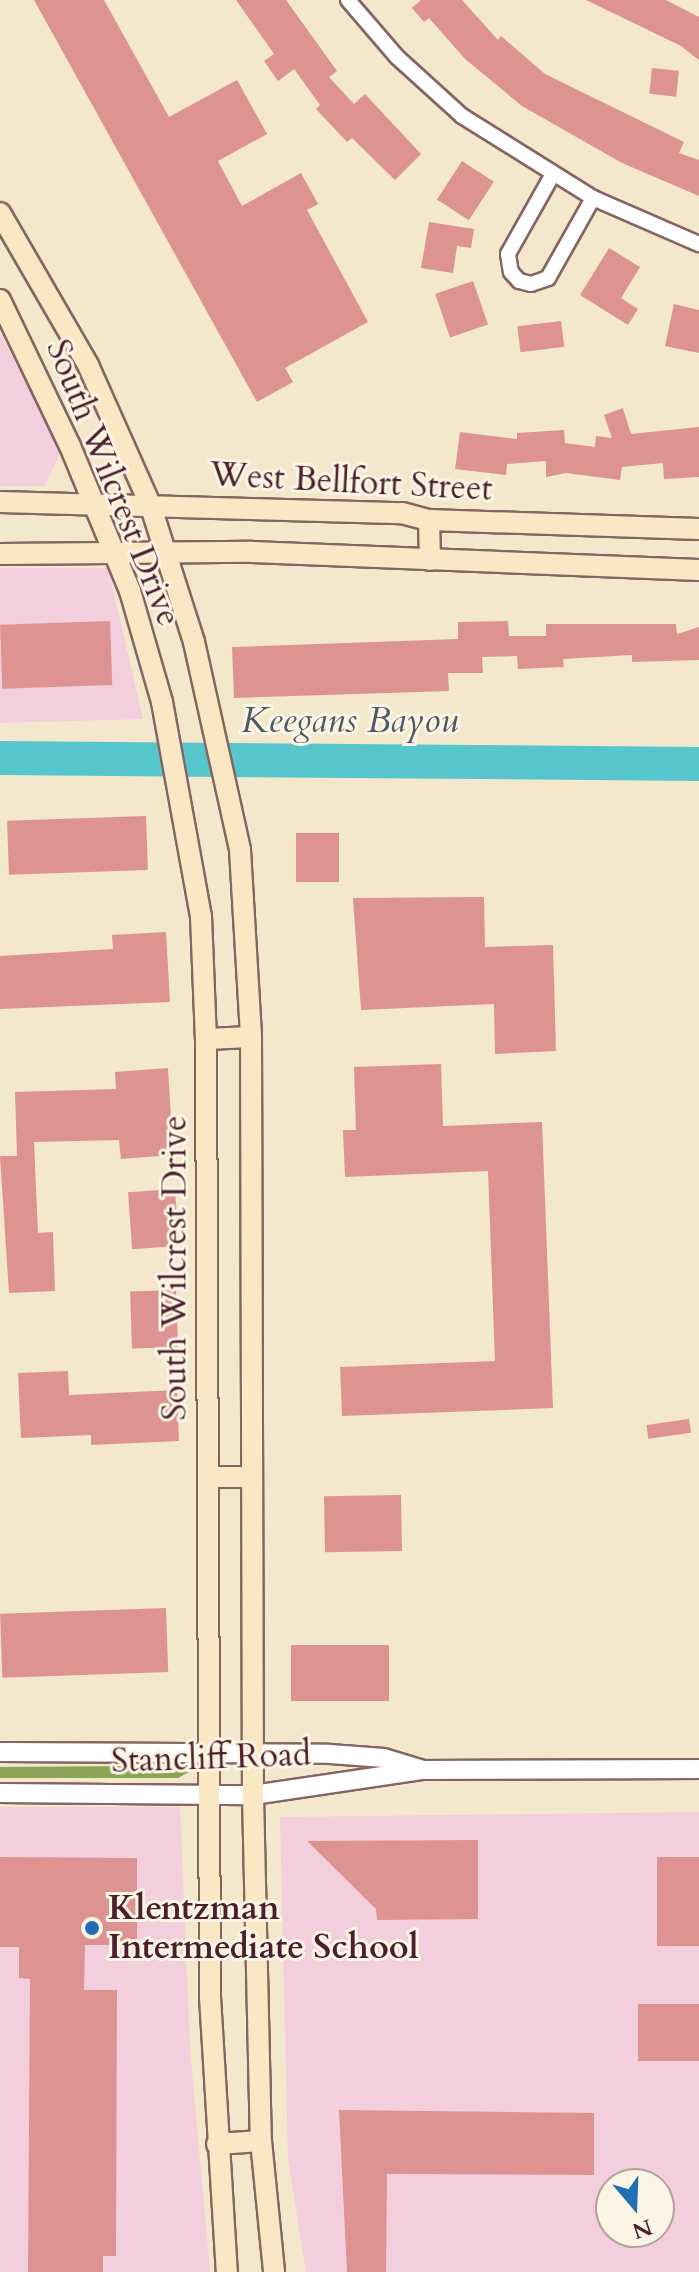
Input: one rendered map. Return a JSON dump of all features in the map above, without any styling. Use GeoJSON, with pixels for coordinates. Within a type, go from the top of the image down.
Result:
{"type":"FeatureCollection","features":[{"type":"Feature","properties":{"kind":"main road","name":"South Wilcrest Drive"},"geometry":{"type":"LineString","coordinates":[[0,213],[88,365],[150,504],[197,651],[230,797],[246,906],[251,1037],[253,1795],[261,2141],[274,2272]]}},
{"type":"Feature","properties":{"kind":"main road","name":"South Wilcrest Drive"},"geometry":{"type":"LineString","coordinates":[[0,300],[114,553],[164,713],[201,916],[206,1039],[207,1752],[217,2144],[227,2272]]}},
{"type":"Feature","properties":{"kind":"main road","name":"West Bellfort Street"},"geometry":{"type":"LineString","coordinates":[[0,502],[93,502],[402,513],[429,520],[699,529]]}},
{"type":"Feature","properties":{"kind":"main road"},"geometry":{"type":"LineString","coordinates":[[429,520],[430,560]]}},
{"type":"Feature","properties":{"kind":"main road"},"geometry":{"type":"LineString","coordinates":[[0,554],[166,552],[699,570]]}},
{"type":"Feature","properties":{"kind":"main road"},"geometry":{"type":"LineString","coordinates":[[206,1039],[251,1037]]}},
{"type":"Feature","properties":{"kind":"main road"},"geometry":{"type":"LineString","coordinates":[[208,1477],[251,1477]]}},
{"type":"Feature","properties":{"kind":"main road"},"geometry":{"type":"LineString","coordinates":[[217,2144],[261,2141]]}},
{"type":"Feature","properties":{"kind":"street"},"geometry":{"type":"LineString","coordinates":[[348,0],[397,57],[462,116],[593,198],[699,244]]}},
{"type":"Feature","properties":{"kind":"street"},"geometry":{"type":"LineString","coordinates":[[553,174],[508,254],[511,272],[519,281],[531,284],[548,278],[593,198]]}},
{"type":"Feature","properties":{"kind":"street","name":"Stancliff Road"},"geometry":{"type":"LineString","coordinates":[[0,1752],[207,1752],[384,1758],[423,1770]]}},
{"type":"Feature","properties":{"kind":"street","name":"Stancliff Road"},"geometry":{"type":"LineString","coordinates":[[0,1793],[253,1795],[423,1770],[699,1769]]}},
{"type":"Feature","properties":{"kind":"shaded area"},"geometry":{"type":"Polygon","coordinates":[[[0,333],[61,451],[45,486],[0,486],[0,333]]]}},
{"type":"Feature","properties":{"kind":"shaded area"},"geometry":{"type":"Polygon","coordinates":[[[0,568],[108,568],[143,719],[0,723],[0,568]]]}},
{"type":"Feature","properties":{"kind":"shaded area","name":"Klentzman Intermediate School"},"geometry":{"type":"Polygon","coordinates":[[[0,1807],[180,1807],[190,2048],[210,2272],[0,2272],[0,1807]]]}},
{"type":"Feature","properties":{"kind":"shaded area"},"geometry":{"type":"Polygon","coordinates":[[[699,1812],[699,2272],[306,2272],[288,2159],[280,1817],[699,1812]]]}},
{"type":"Feature","properties":{"kind":"green space"},"geometry":{"type":"Polygon","coordinates":[[[135,1766],[189,1772],[178,1778],[0,1778],[0,1767],[135,1766]]]}},
{"type":"Feature","properties":{"kind":"building"},"geometry":{"type":"Polygon","coordinates":[[[34,0],[104,0],[169,117],[237,80],[267,134],[218,161],[242,206],[301,173],[318,204],[307,210],[368,322],[285,368],[293,382],[257,402],[34,0]]]}},
{"type":"Feature","properties":{"kind":"building"},"geometry":{"type":"Polygon","coordinates":[[[236,0],[286,0],[337,71],[329,77],[354,104],[365,94],[421,154],[395,180],[352,138],[347,142],[316,109],[320,105],[294,69],[278,81],[264,61],[274,54],[236,0]]]}},
{"type":"Feature","properties":{"kind":"building"},"geometry":{"type":"Polygon","coordinates":[[[421,0],[462,0],[498,40],[501,36],[545,74],[684,142],[679,153],[699,160],[699,196],[622,163],[522,106],[465,59],[429,18],[424,22],[412,8],[421,0]]]}},
{"type":"Feature","properties":{"kind":"building"},"geometry":{"type":"Polygon","coordinates":[[[586,0],[666,0],[699,17],[699,60],[681,46],[586,0]]]}},
{"type":"Feature","properties":{"kind":"building"},"geometry":{"type":"Polygon","coordinates":[[[652,68],[679,71],[676,97],[649,94],[652,68]]]}},
{"type":"Feature","properties":{"kind":"building"},"geometry":{"type":"Polygon","coordinates":[[[462,161],[494,182],[469,220],[437,200],[462,161]]]}},
{"type":"Feature","properties":{"kind":"building"},"geometry":{"type":"Polygon","coordinates":[[[429,222],[474,229],[471,248],[457,246],[453,273],[421,268],[429,222]]]}},
{"type":"Feature","properties":{"kind":"building"},"geometry":{"type":"Polygon","coordinates":[[[609,248],[640,267],[621,298],[638,309],[628,325],[580,295],[609,248]]]}},
{"type":"Feature","properties":{"kind":"building"},"geometry":{"type":"Polygon","coordinates":[[[473,281],[488,324],[450,338],[435,294],[473,281]]]}},
{"type":"Feature","properties":{"kind":"building"},"geometry":{"type":"Polygon","coordinates":[[[674,304],[699,310],[699,353],[665,346],[674,304]]]}},
{"type":"Feature","properties":{"kind":"building"},"geometry":{"type":"Polygon","coordinates":[[[561,321],[564,347],[520,352],[517,326],[561,321]]]}},
{"type":"Feature","properties":{"kind":"building"},"geometry":{"type":"Polygon","coordinates":[[[623,408],[631,434],[699,427],[699,477],[664,479],[663,463],[622,467],[620,480],[566,473],[546,477],[546,461],[507,464],[506,475],[455,469],[460,432],[517,439],[517,433],[564,430],[565,443],[595,447],[596,436],[612,438],[604,415],[623,408]]]}},
{"type":"Feature","properties":{"kind":"building"},"geometry":{"type":"Polygon","coordinates":[[[110,621],[112,685],[2,689],[0,625],[110,621]]]}},
{"type":"Feature","properties":{"kind":"building"},"geometry":{"type":"Polygon","coordinates":[[[508,621],[509,636],[546,636],[546,624],[676,624],[677,634],[699,627],[699,660],[632,662],[632,655],[563,659],[564,667],[518,669],[517,656],[482,657],[483,673],[448,673],[449,691],[234,698],[232,647],[458,639],[458,622],[508,621]]]}},
{"type":"Feature","properties":{"kind":"building"},"geometry":{"type":"Polygon","coordinates":[[[146,816],[148,870],[9,875],[7,821],[146,816]]]}},
{"type":"Feature","properties":{"kind":"building"},"geometry":{"type":"Polygon","coordinates":[[[296,833],[339,833],[339,882],[296,882],[296,833]]]}},
{"type":"Feature","properties":{"kind":"building"},"geometry":{"type":"Polygon","coordinates":[[[484,897],[485,947],[553,945],[556,1051],[495,1054],[494,1004],[361,1010],[353,898],[484,897]]]}},
{"type":"Feature","properties":{"kind":"building"},"geometry":{"type":"Polygon","coordinates":[[[166,932],[170,1002],[0,1009],[0,956],[113,949],[112,935],[166,932]]]}},
{"type":"Feature","properties":{"kind":"building"},"geometry":{"type":"Polygon","coordinates":[[[441,1064],[443,1126],[542,1122],[553,1408],[342,1416],[340,1367],[495,1361],[488,1171],[345,1177],[343,1130],[356,1130],[354,1067],[441,1064]]]}},
{"type":"Feature","properties":{"kind":"building"},"geometry":{"type":"Polygon","coordinates":[[[168,1068],[173,1155],[121,1159],[119,1140],[34,1142],[38,1233],[53,1232],[55,1291],[9,1293],[0,1156],[17,1156],[15,1092],[116,1089],[115,1072],[168,1068]]]}},
{"type":"Feature","properties":{"kind":"building"},"geometry":{"type":"Polygon","coordinates":[[[175,1189],[179,1246],[132,1249],[128,1192],[175,1189]]]}},
{"type":"Feature","properties":{"kind":"building"},"geometry":{"type":"Polygon","coordinates":[[[176,1290],[178,1347],[132,1349],[130,1292],[176,1290]]]}},
{"type":"Feature","properties":{"kind":"building"},"geometry":{"type":"Polygon","coordinates":[[[68,1371],[69,1395],[177,1390],[179,1441],[91,1445],[91,1435],[21,1438],[18,1373],[68,1371]]]}},
{"type":"Feature","properties":{"kind":"building"},"geometry":{"type":"Polygon","coordinates":[[[689,1419],[691,1433],[648,1439],[646,1425],[689,1419]]]}},
{"type":"Feature","properties":{"kind":"building"},"geometry":{"type":"Polygon","coordinates":[[[401,1495],[402,1551],[325,1552],[324,1496],[401,1495]]]}},
{"type":"Feature","properties":{"kind":"building"},"geometry":{"type":"Polygon","coordinates":[[[166,1608],[168,1672],[2,1678],[0,1614],[166,1608]]]}},
{"type":"Feature","properties":{"kind":"building"},"geometry":{"type":"Polygon","coordinates":[[[291,1645],[389,1645],[389,1701],[291,1701],[291,1645]]]}},
{"type":"Feature","properties":{"kind":"building"},"geometry":{"type":"Polygon","coordinates":[[[478,1840],[478,1919],[377,1920],[376,1909],[307,1841],[478,1840]]]}},
{"type":"Feature","properties":{"kind":"building"},"geometry":{"type":"Polygon","coordinates":[[[0,1857],[137,1858],[137,1945],[85,1945],[84,1990],[117,1990],[116,2256],[103,2256],[103,2272],[28,2272],[30,1979],[19,1978],[19,1947],[0,1947],[0,1857]]]}},
{"type":"Feature","properties":{"kind":"building"},"geometry":{"type":"Polygon","coordinates":[[[657,1857],[699,1857],[699,1946],[657,1946],[657,1857]]]}},
{"type":"Feature","properties":{"kind":"building"},"geometry":{"type":"Polygon","coordinates":[[[638,2004],[699,2004],[699,2061],[638,2061],[638,2004]]]}},
{"type":"Feature","properties":{"kind":"building"},"geometry":{"type":"Polygon","coordinates":[[[339,2110],[594,2113],[594,2175],[387,2174],[386,2272],[347,2272],[339,2110]]]}},
{"type":"Feature","properties":{"kind":"waterway","name":"Keegans Bayou"},"geometry":{"type":"LineString","coordinates":[[0,758],[699,764]]}},
{"type":"Feature","properties":{"kind":"place","name":"Klentzman Intermediate School"},"geometry":{"type":"Point","coordinates":[92,1928]}}]}
